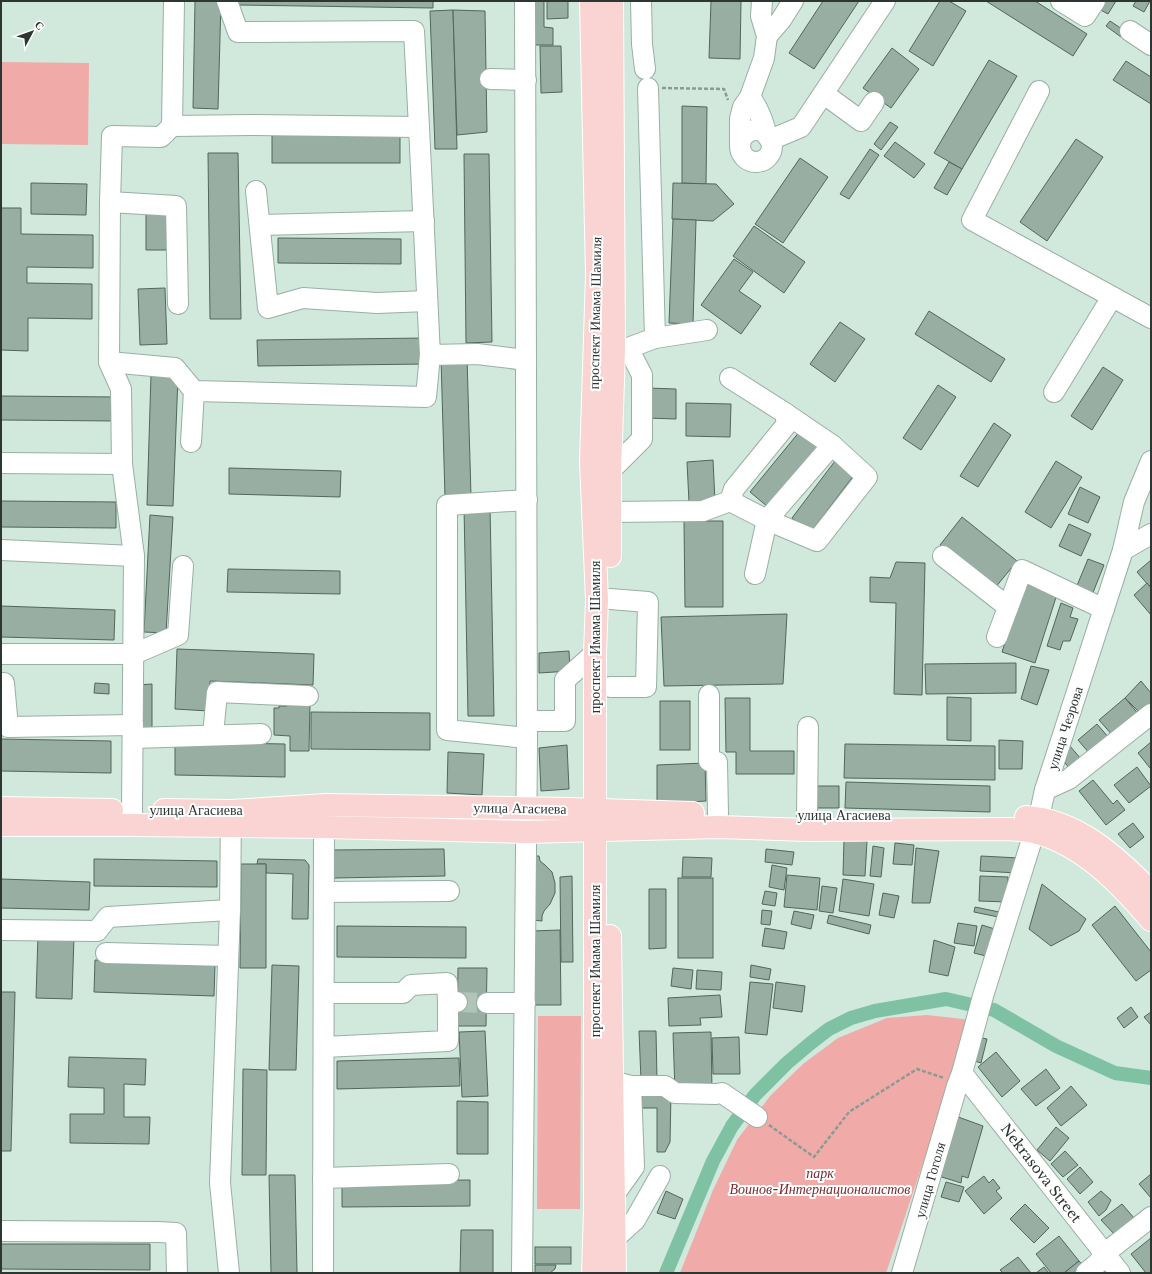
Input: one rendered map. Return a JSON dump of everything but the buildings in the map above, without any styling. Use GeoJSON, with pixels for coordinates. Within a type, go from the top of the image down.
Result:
{"type":"FeatureCollection","features":[{"type":"Feature","properties":{"kind":"main road","name":"проспект Имама Шамиля"},"geometry":{"type":"LineString","coordinates":[[591,1],[597,275],[591,462],[597,600],[595,654],[602,820],[622,1084],[614,1195],[615,1273]]}},
{"type":"Feature","properties":{"kind":"main road","name":"проспект Имама Шамиля"},"geometry":{"type":"LineString","coordinates":[[593,1273],[602,820],[610,687],[610,471],[621,349],[612,1]]}},
{"type":"Feature","properties":{"kind":"main road","name":"улица Агасиева"},"geometry":{"type":"LineString","coordinates":[[232,819],[326,805],[526,808],[602,820],[719,827],[807,823]]}},
{"type":"Feature","properties":{"kind":"main road","name":"улица Агасиева"},"geometry":{"type":"LineString","coordinates":[[1,808],[133,817],[232,819],[324,828],[526,832],[602,820],[718,814],[807,823],[1010,829],[1036,825]]}},
{"type":"Feature","properties":{"kind":"main road","name":"улица Агасиева"},"geometry":{"type":"LineString","coordinates":[[1,825],[133,817]]}},
{"type":"Feature","properties":{"kind":"main road"},"geometry":{"type":"LineString","coordinates":[[1036,825],[1076,831],[1093,841],[1124,865],[1151,892]]}},
{"type":"Feature","properties":{"kind":"main road"},"geometry":{"type":"LineString","coordinates":[[1036,825],[1052,838],[1083,855],[1127,892],[1151,920]]}},
{"type":"Feature","properties":{"kind":"street"},"geometry":{"type":"LineString","coordinates":[[133,817],[134,556],[122,464],[121,389],[109,362],[112,136],[161,137],[172,126],[174,1]]}},
{"type":"Feature","properties":{"kind":"street"},"geometry":{"type":"LineString","coordinates":[[194,391],[426,397],[430,355],[414,31],[238,32],[227,1]]}},
{"type":"Feature","properties":{"kind":"street"},"geometry":{"type":"LineString","coordinates":[[522,1273],[527,729],[525,1]]}},
{"type":"Feature","properties":{"kind":"street"},"geometry":{"type":"LineString","coordinates":[[641,1],[642,44],[647,78],[655,338]]}},
{"type":"Feature","properties":{"kind":"street"},"geometry":{"type":"LineString","coordinates":[[750,97],[761,115],[772,145],[768,156],[759,162],[754,162],[744,157],[740,147],[740,119],[744,106],[750,97],[764,58],[767,36],[761,16],[762,1]]}},
{"type":"Feature","properties":{"kind":"street"},"geometry":{"type":"LineString","coordinates":[[767,36],[781,20],[793,1]]}},
{"type":"Feature","properties":{"kind":"street"},"geometry":{"type":"LineString","coordinates":[[740,142],[743,137],[752,131],[757,131],[769,138],[801,127],[885,1]]}},
{"type":"Feature","properties":{"kind":"street"},"geometry":{"type":"LineString","coordinates":[[1061,1],[1085,16],[1095,1]]}},
{"type":"Feature","properties":{"kind":"street"},"geometry":{"type":"LineString","coordinates":[[1130,31],[1151,45]]}},
{"type":"Feature","properties":{"kind":"street"},"geometry":{"type":"LineString","coordinates":[[490,79],[526,80]]}},
{"type":"Feature","properties":{"kind":"street"},"geometry":{"type":"LineString","coordinates":[[1039,91],[972,220],[1151,318]]}},
{"type":"Feature","properties":{"kind":"street"},"geometry":{"type":"LineString","coordinates":[[824,94],[861,121],[874,102]]}},
{"type":"Feature","properties":{"kind":"street"},"geometry":{"type":"LineString","coordinates":[[172,126],[250,125],[419,127]]}},
{"type":"Feature","properties":{"kind":"street"},"geometry":{"type":"LineString","coordinates":[[256,191],[268,308],[303,298],[377,303],[428,301]]}},
{"type":"Feature","properties":{"kind":"street"},"geometry":{"type":"LineString","coordinates":[[110,202],[176,206],[178,304]]}},
{"type":"Feature","properties":{"kind":"street"},"geometry":{"type":"LineString","coordinates":[[260,225],[424,221]]}},
{"type":"Feature","properties":{"kind":"street"},"geometry":{"type":"LineString","coordinates":[[1054,392],[1112,297]]}},
{"type":"Feature","properties":{"kind":"street"},"geometry":{"type":"LineString","coordinates":[[610,471],[642,439],[642,375],[621,349],[655,338],[707,330]]}},
{"type":"Feature","properties":{"kind":"street"},"geometry":{"type":"LineString","coordinates":[[430,355],[477,354],[526,360]]}},
{"type":"Feature","properties":{"kind":"street"},"geometry":{"type":"LineString","coordinates":[[109,362],[175,368],[194,391],[191,442]]}},
{"type":"Feature","properties":{"kind":"street"},"geometry":{"type":"LineString","coordinates":[[610,512],[703,511],[730,501],[767,520],[817,541],[866,477],[832,445],[730,378]]}},
{"type":"Feature","properties":{"kind":"street"},"geometry":{"type":"LineString","coordinates":[[730,501],[734,489],[787,424],[785,413]]}},
{"type":"Feature","properties":{"kind":"street"},"geometry":{"type":"LineString","coordinates":[[755,574],[767,520],[832,445]]}},
{"type":"Feature","properties":{"kind":"street","name":"улица Чеэрова"},"geometry":{"type":"LineString","coordinates":[[959,1081],[983,996],[1036,825],[1045,790],[1123,550],[1134,502],[1151,461]]}},
{"type":"Feature","properties":{"kind":"street"},"geometry":{"type":"LineString","coordinates":[[1,463],[122,464]]}},
{"type":"Feature","properties":{"kind":"street"},"geometry":{"type":"LineString","coordinates":[[527,500],[446,505],[447,730],[527,729],[565,721],[566,680],[595,654]]}},
{"type":"Feature","properties":{"kind":"street"},"geometry":{"type":"LineString","coordinates":[[1123,550],[1151,534]]}},
{"type":"Feature","properties":{"kind":"street"},"geometry":{"type":"LineString","coordinates":[[1,550],[134,556]]}},
{"type":"Feature","properties":{"kind":"street"},"geometry":{"type":"LineString","coordinates":[[943,556],[1008,607]]}},
{"type":"Feature","properties":{"kind":"street"},"geometry":{"type":"LineString","coordinates":[[1,654],[134,654],[178,635],[183,566]]}},
{"type":"Feature","properties":{"kind":"street"},"geometry":{"type":"LineString","coordinates":[[997,637],[1022,570],[1104,609]]}},
{"type":"Feature","properties":{"kind":"street"},"geometry":{"type":"LineString","coordinates":[[610,599],[648,602],[646,687],[610,687]]}},
{"type":"Feature","properties":{"kind":"street"},"geometry":{"type":"LineString","coordinates":[[4,683],[8,727],[213,735],[261,734]]}},
{"type":"Feature","properties":{"kind":"street"},"geometry":{"type":"LineString","coordinates":[[213,735],[216,692],[308,696]]}},
{"type":"Feature","properties":{"kind":"street"},"geometry":{"type":"LineString","coordinates":[[709,695],[709,761],[717,762],[718,814]]}},
{"type":"Feature","properties":{"kind":"street"},"geometry":{"type":"LineString","coordinates":[[1045,790],[1069,779],[1151,714]]}},
{"type":"Feature","properties":{"kind":"street"},"geometry":{"type":"LineString","coordinates":[[807,823],[808,727]]}},
{"type":"Feature","properties":{"kind":"street"},"geometry":{"type":"LineString","coordinates":[[323,1273],[324,828],[326,805]]}},
{"type":"Feature","properties":{"kind":"street"},"geometry":{"type":"LineString","coordinates":[[229,1273],[220,1183],[232,819]]}},
{"type":"Feature","properties":{"kind":"street"},"geometry":{"type":"LineString","coordinates":[[324,892],[449,891]]}},
{"type":"Feature","properties":{"kind":"street"},"geometry":{"type":"LineString","coordinates":[[1,930],[97,931],[108,917],[230,910]]}},
{"type":"Feature","properties":{"kind":"street"},"geometry":{"type":"LineString","coordinates":[[106,953],[228,956]]}},
{"type":"Feature","properties":{"kind":"street"},"geometry":{"type":"LineString","coordinates":[[324,993],[403,993],[411,985],[447,983],[453,1002],[448,1041],[324,1047]]}},
{"type":"Feature","properties":{"kind":"street"},"geometry":{"type":"LineString","coordinates":[[487,1003],[525,1003]]}},
{"type":"Feature","properties":{"kind":"street","name":"Nekrasova Street"},"geometry":{"type":"LineString","coordinates":[[959,1081],[1099,1266],[1120,1273]]}},
{"type":"Feature","properties":{"kind":"street","name":"улица Гоголя"},"geometry":{"type":"LineString","coordinates":[[902,1273],[959,1081]]}},
{"type":"Feature","properties":{"kind":"street"},"geometry":{"type":"LineString","coordinates":[[622,1084],[665,1086],[675,1093],[722,1093],[757,1116]]}},
{"type":"Feature","properties":{"kind":"street"},"geometry":{"type":"LineString","coordinates":[[323,1178],[449,1174]]}},
{"type":"Feature","properties":{"kind":"street"},"geometry":{"type":"LineString","coordinates":[[614,1239],[635,1220],[660,1176]]}},
{"type":"Feature","properties":{"kind":"street"},"geometry":{"type":"LineString","coordinates":[[1099,1266],[1151,1217]]}},
{"type":"Feature","properties":{"kind":"street"},"geometry":{"type":"LineString","coordinates":[[1,1231],[158,1232],[176,1234],[177,1273]]}},
{"type":"Feature","properties":{"kind":"path"},"geometry":{"type":"LineString","coordinates":[[647,78],[724,89],[729,103]]}},
{"type":"Feature","properties":{"kind":"path"},"geometry":{"type":"LineString","coordinates":[[757,1116],[814,1157],[849,1112],[917,1069],[959,1081]]}},
{"type":"Feature","properties":{"kind":"green space"},"geometry":{"type":"Polygon","coordinates":[[[1,62],[89,63],[88,145],[1,144],[1,62]]]}},
{"type":"Feature","properties":{"kind":"green space","name":"парк Воинов-Интернационалистов"},"geometry":{"type":"Polygon","coordinates":[[[927,1015],[971,1020],[886,1273],[680,1273],[713,1190],[737,1140],[770,1096],[803,1064],[838,1038],[887,1018],[927,1015]]]}},
{"type":"Feature","properties":{"kind":"green space"},"geometry":{"type":"Polygon","coordinates":[[[538,1016],[581,1016],[580,1209],[537,1209],[538,1016]]]}},
{"type":"Feature","properties":{"kind":"waterway"},"geometry":{"type":"LineString","coordinates":[[666,1273],[713,1161],[732,1126],[755,1095],[787,1063],[829,1029],[851,1018],[875,1011],[946,999],[994,1010],[1056,1046],[1115,1073],[1151,1078]]}},
{"type":"Feature","properties":{"kind":"tunnel"},"geometry":{"type":"LineString","coordinates":[[457,1002],[487,1003]]}}]}
